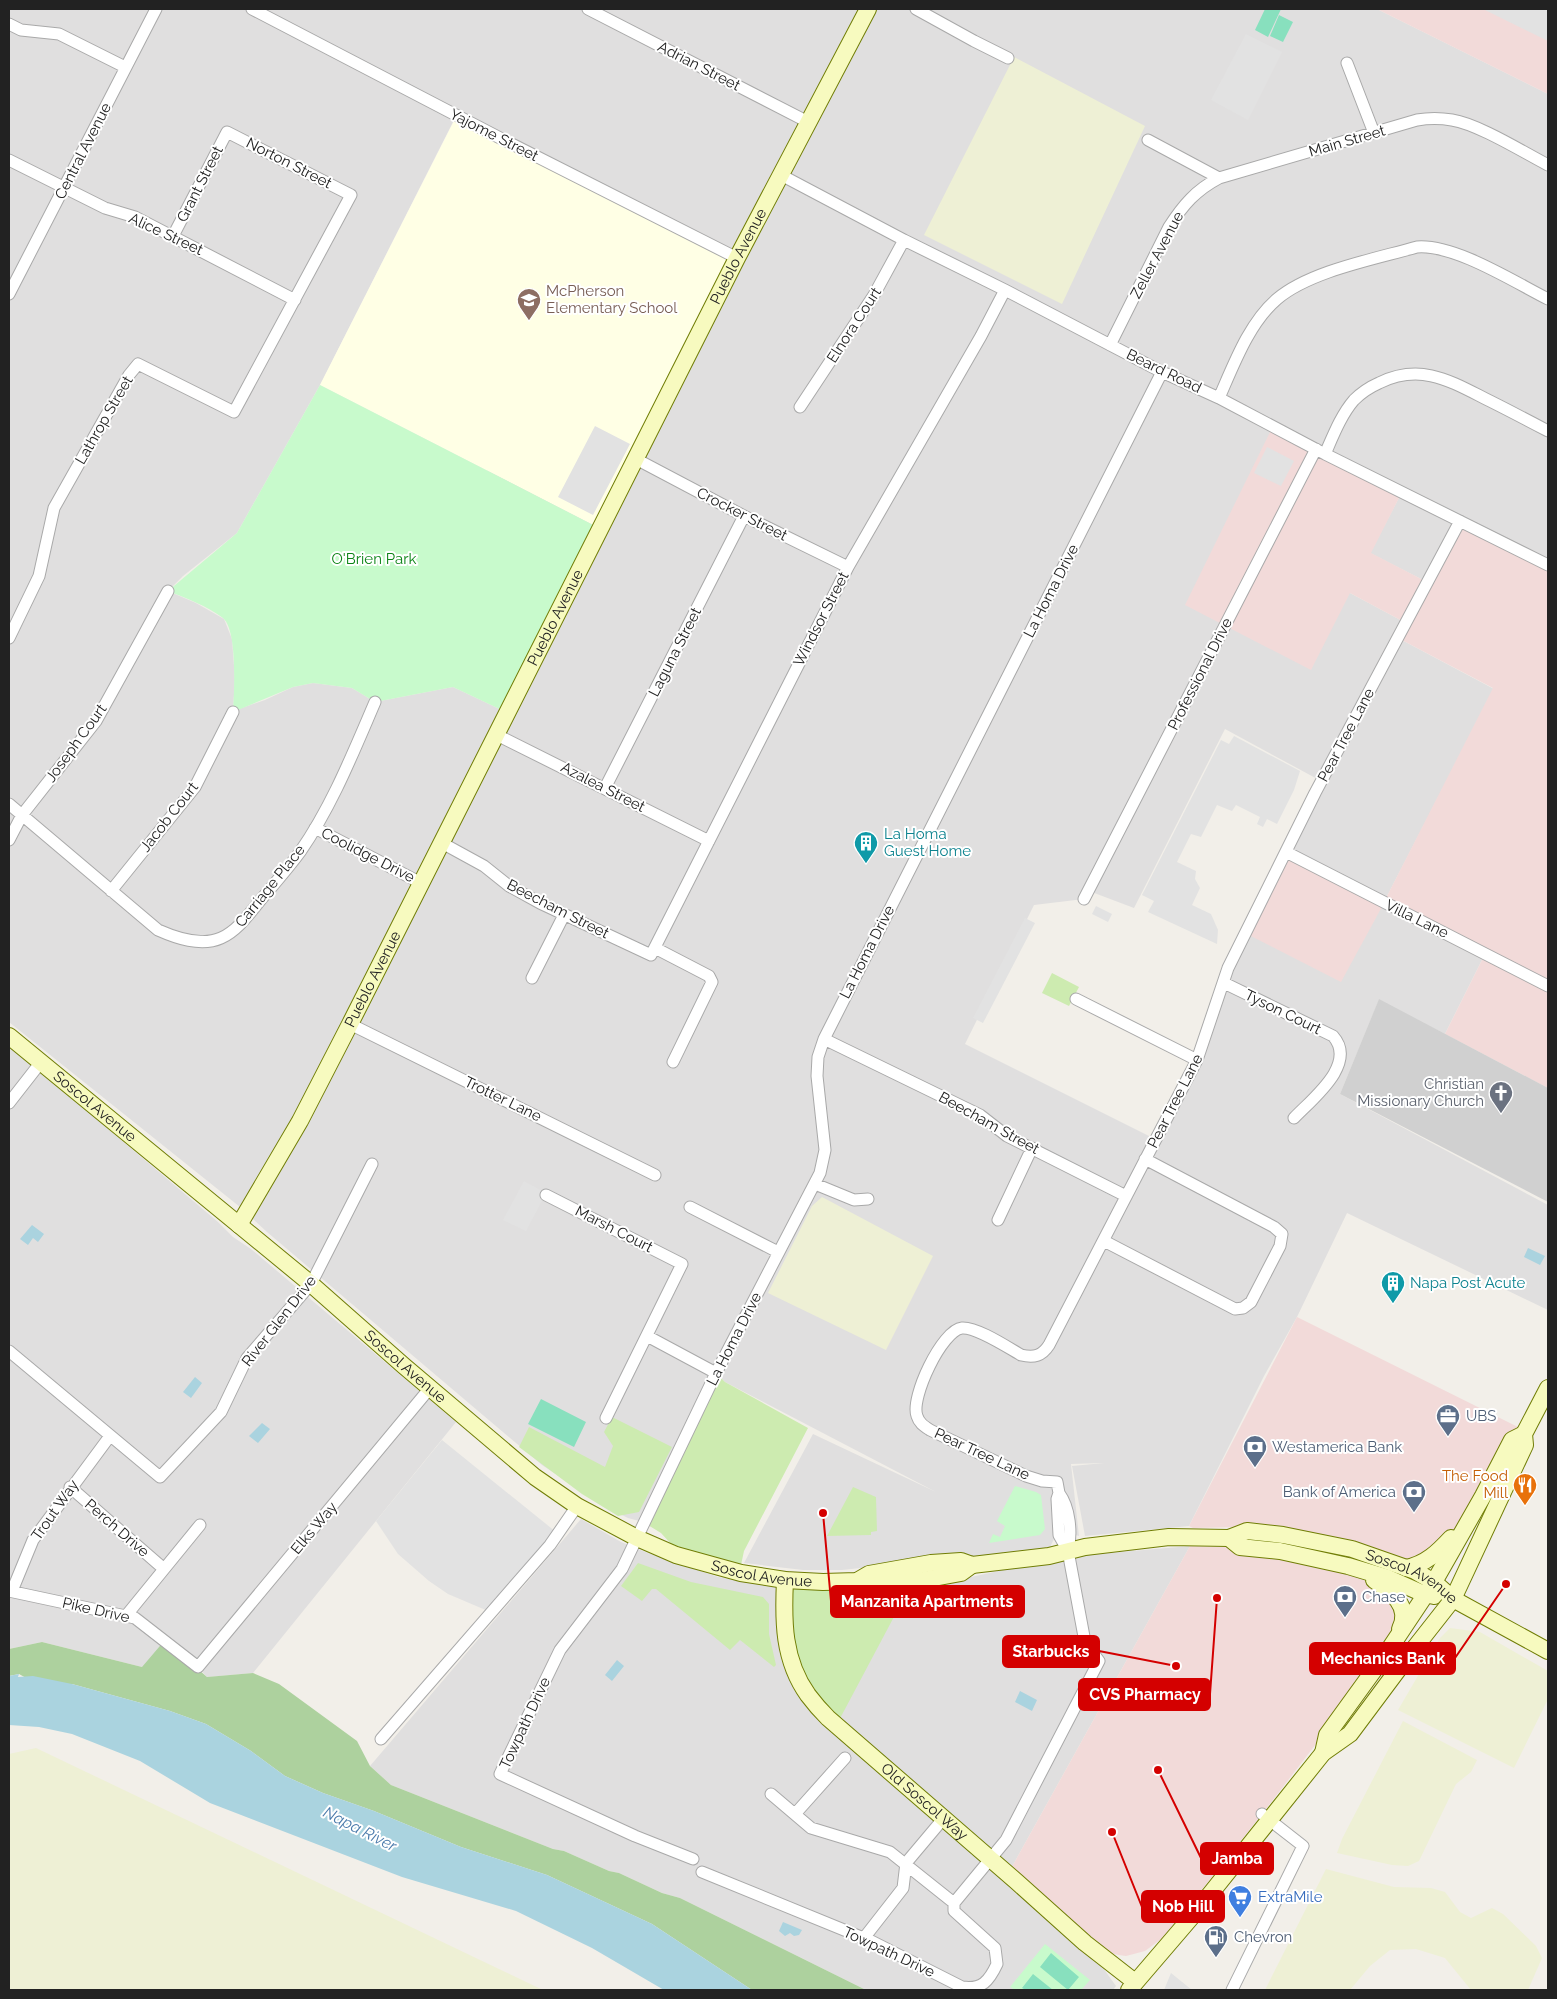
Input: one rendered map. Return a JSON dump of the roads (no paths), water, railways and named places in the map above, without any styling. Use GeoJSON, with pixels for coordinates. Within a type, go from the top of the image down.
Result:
{"type":"FeatureCollection","features":[{"type":"Feature","properties":{"kind":"main road","name":"Pueblo Avenue"},"geometry":{"type":"LineString","coordinates":[[239,1225],[300,1121],[737,258],[810,123],[868,9]]}},
{"type":"Feature","properties":{"kind":"main road","name":"Soscol Avenue"},"geometry":{"type":"LineString","coordinates":[[9,1036],[311,1284],[535,1477],[635,1542],[741,1573],[785,1580],[823,1582],[857,1580],[867,1587],[961,1573],[972,1565],[1049,1556],[1084,1547],[1180,1536],[1230,1538],[1247,1531],[1321,1542],[1362,1552],[1406,1568],[1429,1588]]}},
{"type":"Feature","properties":{"kind":"main road"},"geometry":{"type":"LineString","coordinates":[[1132,1986],[1195,1913],[1266,1816],[1323,1753],[1350,1734],[1408,1655],[1453,1599],[1525,1445],[1524,1434],[1548,1388]]}},
{"type":"Feature","properties":{"kind":"main road"},"geometry":{"type":"LineString","coordinates":[[1323,1753],[1327,1736],[1390,1648],[1429,1588],[1512,1440],[1524,1434]]}},
{"type":"Feature","properties":{"kind":"main road"},"geometry":{"type":"LineString","coordinates":[[1406,1568],[1421,1564],[1435,1555],[1465,1523],[1482,1496]]}},
{"type":"Feature","properties":{"kind":"main road","name":"Soscol Avenue"},"geometry":{"type":"LineString","coordinates":[[1230,1538],[1240,1547],[1315,1558],[1429,1588],[1453,1599],[1548,1651]]}},
{"type":"Feature","properties":{"kind":"main road"},"geometry":{"type":"LineString","coordinates":[[1256,1548],[1259,1544],[1268,1542],[1317,1549],[1321,1542]]}},
{"type":"Feature","properties":{"kind":"main road"},"geometry":{"type":"LineString","coordinates":[[1358,1568],[1395,1595],[1401,1605],[1402,1625],[1390,1648]]}},
{"type":"Feature","properties":{"kind":"main road","name":"Old Soscol Way"},"geometry":{"type":"LineString","coordinates":[[785,1580],[784,1634],[787,1649],[806,1693],[828,1718],[1132,1986]]}},
{"type":"Feature","properties":{"kind":"street","name":"Central Avenue"},"geometry":{"type":"LineString","coordinates":[[9,294],[156,9]]}},
{"type":"Feature","properties":{"kind":"street","name":"Yajome Street"},"geometry":{"type":"LineString","coordinates":[[252,9],[737,258]]}},
{"type":"Feature","properties":{"kind":"street","name":"Adrian Street"},"geometry":{"type":"LineString","coordinates":[[588,9],[810,123]]}},
{"type":"Feature","properties":{"kind":"street"},"geometry":{"type":"LineString","coordinates":[[916,9],[1008,58]]}},
{"type":"Feature","properties":{"kind":"street"},"geometry":{"type":"LineString","coordinates":[[9,24],[21,30],[59,34],[125,67]]}},
{"type":"Feature","properties":{"kind":"street"},"geometry":{"type":"LineString","coordinates":[[1348,63],[1374,133]]}},
{"type":"Feature","properties":{"kind":"street","name":"Main Street"},"geometry":{"type":"LineString","coordinates":[[1219,178],[1417,120],[1435,118],[1454,120],[1471,125],[1548,165]]}},
{"type":"Feature","properties":{"kind":"street","name":"Norton Street"},"geometry":{"type":"LineString","coordinates":[[227,132],[351,195]]}},
{"type":"Feature","properties":{"kind":"street","name":"Grant Street"},"geometry":{"type":"LineString","coordinates":[[173,236],[227,132]]}},
{"type":"Feature","properties":{"kind":"street"},"geometry":{"type":"LineString","coordinates":[[1148,140],[1219,178]]}},
{"type":"Feature","properties":{"kind":"street","name":"Alice Street"},"geometry":{"type":"LineString","coordinates":[[9,160],[105,208],[135,217],[295,300]]}},
{"type":"Feature","properties":{"kind":"street","name":"Beard Road"},"geometry":{"type":"LineString","coordinates":[[781,175],[1162,372],[1219,398],[1320,452],[1548,565]]}},
{"type":"Feature","properties":{"kind":"street","name":"Zeller Avenue"},"geometry":{"type":"LineString","coordinates":[[1110,345],[1169,227],[1180,210],[1203,187],[1219,178]]}},
{"type":"Feature","properties":{"kind":"street","name":"Lathrop Street"},"geometry":{"type":"LineString","coordinates":[[9,638],[39,576],[54,508],[129,375],[138,364],[234,412],[351,195]]}},
{"type":"Feature","properties":{"kind":"street","name":"Elnora Court"},"geometry":{"type":"LineString","coordinates":[[800,407],[874,296],[904,240]]}},
{"type":"Feature","properties":{"kind":"street"},"geometry":{"type":"LineString","coordinates":[[1219,398],[1248,336],[1264,314],[1277,299],[1310,278],[1417,247],[1429,246],[1467,258],[1548,299]]}},
{"type":"Feature","properties":{"kind":"street","name":"Windsor Street"},"geometry":{"type":"LineString","coordinates":[[653,952],[848,567],[981,336],[1005,290]]}},
{"type":"Feature","properties":{"kind":"street","name":"La Homa Drive"},"geometry":{"type":"LineString","coordinates":[[635,1542],[716,1373],[815,1184],[823,1164],[824,1150],[817,1076],[818,1057],[824,1039],[1162,372]]}},
{"type":"Feature","properties":{"kind":"street","name":"Professional Drive"},"geometry":{"type":"LineString","coordinates":[[1084,899],[1320,452],[1354,400],[1370,387],[1386,380],[1407,374],[1426,374],[1446,379],[1548,431]]}},
{"type":"Feature","properties":{"kind":"street","name":"Crocker Street"},"geometry":{"type":"LineString","coordinates":[[636,459],[744,516],[848,567]]}},
{"type":"Feature","properties":{"kind":"street","name":"Laguna Street"},"geometry":{"type":"LineString","coordinates":[[605,788],[744,516]]}},
{"type":"Feature","properties":{"kind":"street","name":"Pear Tree Lane"},"geometry":{"type":"LineString","coordinates":[[991,1861],[1006,1840],[1100,1661],[1086,1642],[1068,1551],[1071,1537],[1064,1500],[1059,1493],[1057,1482],[1042,1481],[1026,1476],[930,1430],[921,1423],[917,1416],[917,1396],[940,1349],[949,1335],[960,1328],[971,1328],[1021,1354],[1037,1356],[1049,1345],[1197,1060],[1228,968],[1343,739],[1460,521]]}},
{"type":"Feature","properties":{"kind":"street","name":"Joseph Court"},"geometry":{"type":"LineString","coordinates":[[9,840],[22,814],[96,721],[168,590]]}},
{"type":"Feature","properties":{"kind":"street","name":"Carriage Place"},"geometry":{"type":"LineString","coordinates":[[9,804],[158,930],[188,940],[205,941],[219,939],[232,932],[243,922],[300,852],[344,775],[375,702]]}},
{"type":"Feature","properties":{"kind":"street","name":"Jacob Court"},"geometry":{"type":"LineString","coordinates":[[111,890],[195,787],[233,712]]}},
{"type":"Feature","properties":{"kind":"street","name":"Azalea Street"},"geometry":{"type":"LineString","coordinates":[[497,735],[709,841]]}},
{"type":"Feature","properties":{"kind":"street","name":"Coolidge Drive"},"geometry":{"type":"LineString","coordinates":[[315,828],[421,883]]}},
{"type":"Feature","properties":{"kind":"street","name":"Beecham Street"},"geometry":{"type":"LineString","coordinates":[[442,843],[484,866],[509,886],[564,915],[709,976],[712,982],[673,1062]]}},
{"type":"Feature","properties":{"kind":"street","name":"Villa Lane"},"geometry":{"type":"LineString","coordinates":[[1286,852],[1548,986]]}},
{"type":"Feature","properties":{"kind":"street"},"geometry":{"type":"LineString","coordinates":[[532,978],[564,915]]}},
{"type":"Feature","properties":{"kind":"street","name":"Tyson Court"},"geometry":{"type":"LineString","coordinates":[[1224,983],[1333,1036],[1339,1046],[1341,1059],[1333,1076],[1294,1118]]}},
{"type":"Feature","properties":{"kind":"street"},"geometry":{"type":"LineString","coordinates":[[1076,999],[1197,1060]]}},
{"type":"Feature","properties":{"kind":"street","name":"Trotter Lane"},"geometry":{"type":"LineString","coordinates":[[350,1024],[655,1175]]}},
{"type":"Feature","properties":{"kind":"street","name":"Beecham Street"},"geometry":{"type":"LineString","coordinates":[[824,1039],[980,1115],[1007,1136],[1126,1196]]}},
{"type":"Feature","properties":{"kind":"street"},"geometry":{"type":"LineString","coordinates":[[9,1103],[41,1062]]}},
{"type":"Feature","properties":{"kind":"street"},"geometry":{"type":"LineString","coordinates":[[998,1220],[1032,1148]]}},
{"type":"Feature","properties":{"kind":"street"},"geometry":{"type":"LineString","coordinates":[[1104,1241],[1235,1309],[1243,1308],[1251,1302],[1280,1246],[1282,1234],[1274,1227],[1145,1159]]}},
{"type":"Feature","properties":{"kind":"street","name":"River Glen Drive"},"geometry":{"type":"LineString","coordinates":[[9,1351],[160,1477],[221,1412],[247,1358],[311,1284],[372,1164]]}},
{"type":"Feature","properties":{"kind":"street"},"geometry":{"type":"LineString","coordinates":[[815,1184],[854,1200],[868,1199]]}},
{"type":"Feature","properties":{"kind":"street","name":"Marsh Court"},"geometry":{"type":"LineString","coordinates":[[546,1195],[682,1264],[647,1336]]}},
{"type":"Feature","properties":{"kind":"street"},"geometry":{"type":"LineString","coordinates":[[690,1207],[778,1252]]}},
{"type":"Feature","properties":{"kind":"street"},"geometry":{"type":"LineString","coordinates":[[606,1418],[647,1336],[716,1373]]}},
{"type":"Feature","properties":{"kind":"street","name":"Elks Way"},"geometry":{"type":"LineString","coordinates":[[198,1667],[430,1388]]}},
{"type":"Feature","properties":{"kind":"street","name":"Trout Way"},"geometry":{"type":"LineString","coordinates":[[10,1591],[33,1540],[70,1487],[110,1436]]}},
{"type":"Feature","properties":{"kind":"street","name":"Perch Drive"},"geometry":{"type":"LineString","coordinates":[[70,1487],[164,1569]]}},
{"type":"Feature","properties":{"kind":"street"},"geometry":{"type":"LineString","coordinates":[[381,1739],[550,1545],[577,1506]]}},
{"type":"Feature","properties":{"kind":"street"},"geometry":{"type":"LineString","coordinates":[[124,1617],[200,1525]]}},
{"type":"Feature","properties":{"kind":"street","name":"Towpath Drive"},"geometry":{"type":"LineString","coordinates":[[635,1542],[622,1569],[560,1650],[500,1774],[635,1836],[694,1859]]}},
{"type":"Feature","properties":{"kind":"street","name":"Pike Drive"},"geometry":{"type":"LineString","coordinates":[[10,1591],[135,1618],[198,1667]]}},
{"type":"Feature","properties":{"kind":"street"},"geometry":{"type":"LineString","coordinates":[[795,1814],[845,1758]]}},
{"type":"Feature","properties":{"kind":"street"},"geometry":{"type":"LineString","coordinates":[[771,1794],[811,1828],[890,1852],[954,1903],[991,1861]]}},
{"type":"Feature","properties":{"kind":"street"},"geometry":{"type":"LineString","coordinates":[[1232,1990],[1303,1846],[1266,1816]]}},
{"type":"Feature","properties":{"kind":"street"},"geometry":{"type":"LineString","coordinates":[[864,1938],[903,1888],[906,1863],[943,1819]]}},
{"type":"Feature","properties":{"kind":"street","name":"Towpath Drive"},"geometry":{"type":"LineString","coordinates":[[702,1872],[864,1938],[962,1987],[974,1989],[982,1985],[994,1971],[997,1964],[995,1948],[954,1911],[954,1903]]}},
{"type":"Feature","properties":{"kind":"water"},"geometry":{"type":"Polygon","coordinates":[[[32,1225],[44,1234],[38,1242],[33,1238],[28,1245],[20,1239],[32,1225]]]}},
{"type":"Feature","properties":{"kind":"water"},"geometry":{"type":"Polygon","coordinates":[[[1528,1248],[1545,1256],[1540,1265],[1524,1257],[1528,1248]]]}},
{"type":"Feature","properties":{"kind":"water"},"geometry":{"type":"Polygon","coordinates":[[[195,1377],[202,1383],[191,1398],[183,1392],[195,1377]]]}},
{"type":"Feature","properties":{"kind":"water"},"geometry":{"type":"Polygon","coordinates":[[[262,1423],[270,1429],[258,1443],[249,1436],[262,1423]]]}},
{"type":"Feature","properties":{"kind":"water"},"geometry":{"type":"Polygon","coordinates":[[[617,1660],[624,1666],[612,1681],[605,1675],[617,1660]]]}},
{"type":"Feature","properties":{"kind":"water","name":"Napa River"},"geometry":{"type":"Polygon","coordinates":[[[19,1674],[18,1677],[33,1676],[72,1684],[170,1711],[206,1724],[251,1751],[285,1776],[323,1793],[374,1811],[461,1847],[547,1875],[652,1924],[752,1990],[664,1990],[592,1948],[516,1911],[402,1877],[210,1803],[140,1761],[72,1734],[39,1727],[9,1725],[9,1676],[19,1674]]]}},
{"type":"Feature","properties":{"kind":"water"},"geometry":{"type":"Polygon","coordinates":[[[1020,1691],[1037,1700],[1032,1711],[1015,1702],[1020,1691]]]}},
{"type":"Feature","properties":{"kind":"water"},"geometry":{"type":"Polygon","coordinates":[[[783,1922],[802,1930],[799,1935],[794,1936],[790,1933],[785,1936],[779,1931],[783,1922]]]}},
{"type":"Feature","properties":{"kind":"place","name":"McPherson Elementary School"},"geometry":{"type":"Point","coordinates":[529,321]}},
{"type":"Feature","properties":{"kind":"place","name":"La Homa Guest Home"},"geometry":{"type":"Point","coordinates":[866,864]}},
{"type":"Feature","properties":{"kind":"place","name":"Christian Missionary Church"},"geometry":{"type":"Point","coordinates":[1501,1114]}},
{"type":"Feature","properties":{"kind":"place","name":"Napa Post Acute"},"geometry":{"type":"Point","coordinates":[1393,1304]}},
{"type":"Feature","properties":{"kind":"place","name":"UBS"},"geometry":{"type":"Point","coordinates":[1448,1437]}},
{"type":"Feature","properties":{"kind":"place","name":"Westamerica Bank"},"geometry":{"type":"Point","coordinates":[1255,1468]}},
{"type":"Feature","properties":{"kind":"place","name":"The Food Mill"},"geometry":{"type":"Point","coordinates":[1525,1506]}},
{"type":"Feature","properties":{"kind":"place","name":"Manzanita Apartments"},"geometry":{"type":"Point","coordinates":[823,1513]}},
{"type":"Feature","properties":{"kind":"place","name":"Bank of America"},"geometry":{"type":"Point","coordinates":[1414,1513]}},
{"type":"Feature","properties":{"kind":"place","name":"Mechanics Bank"},"geometry":{"type":"Point","coordinates":[1506,1584]}},
{"type":"Feature","properties":{"kind":"place","name":"CVS Pharmacy"},"geometry":{"type":"Point","coordinates":[1217,1598]}},
{"type":"Feature","properties":{"kind":"place","name":"Chase"},"geometry":{"type":"Point","coordinates":[1345,1618]}},
{"type":"Feature","properties":{"kind":"place","name":"Starbucks"},"geometry":{"type":"Point","coordinates":[1176,1666]}},
{"type":"Feature","properties":{"kind":"place","name":"Jamba"},"geometry":{"type":"Point","coordinates":[1158,1770]}},
{"type":"Feature","properties":{"kind":"place","name":"Nob Hill"},"geometry":{"type":"Point","coordinates":[1112,1832]}},
{"type":"Feature","properties":{"kind":"place","name":"ExtraMile"},"geometry":{"type":"Point","coordinates":[1240,1918]}},
{"type":"Feature","properties":{"kind":"place","name":"Chevron"},"geometry":{"type":"Point","coordinates":[1216,1958]}},
{"type":"Feature","properties":{"kind":"park label","name":"O'Brien Park"},"geometry":{"type":"Point","coordinates":[374,559]}}]}
